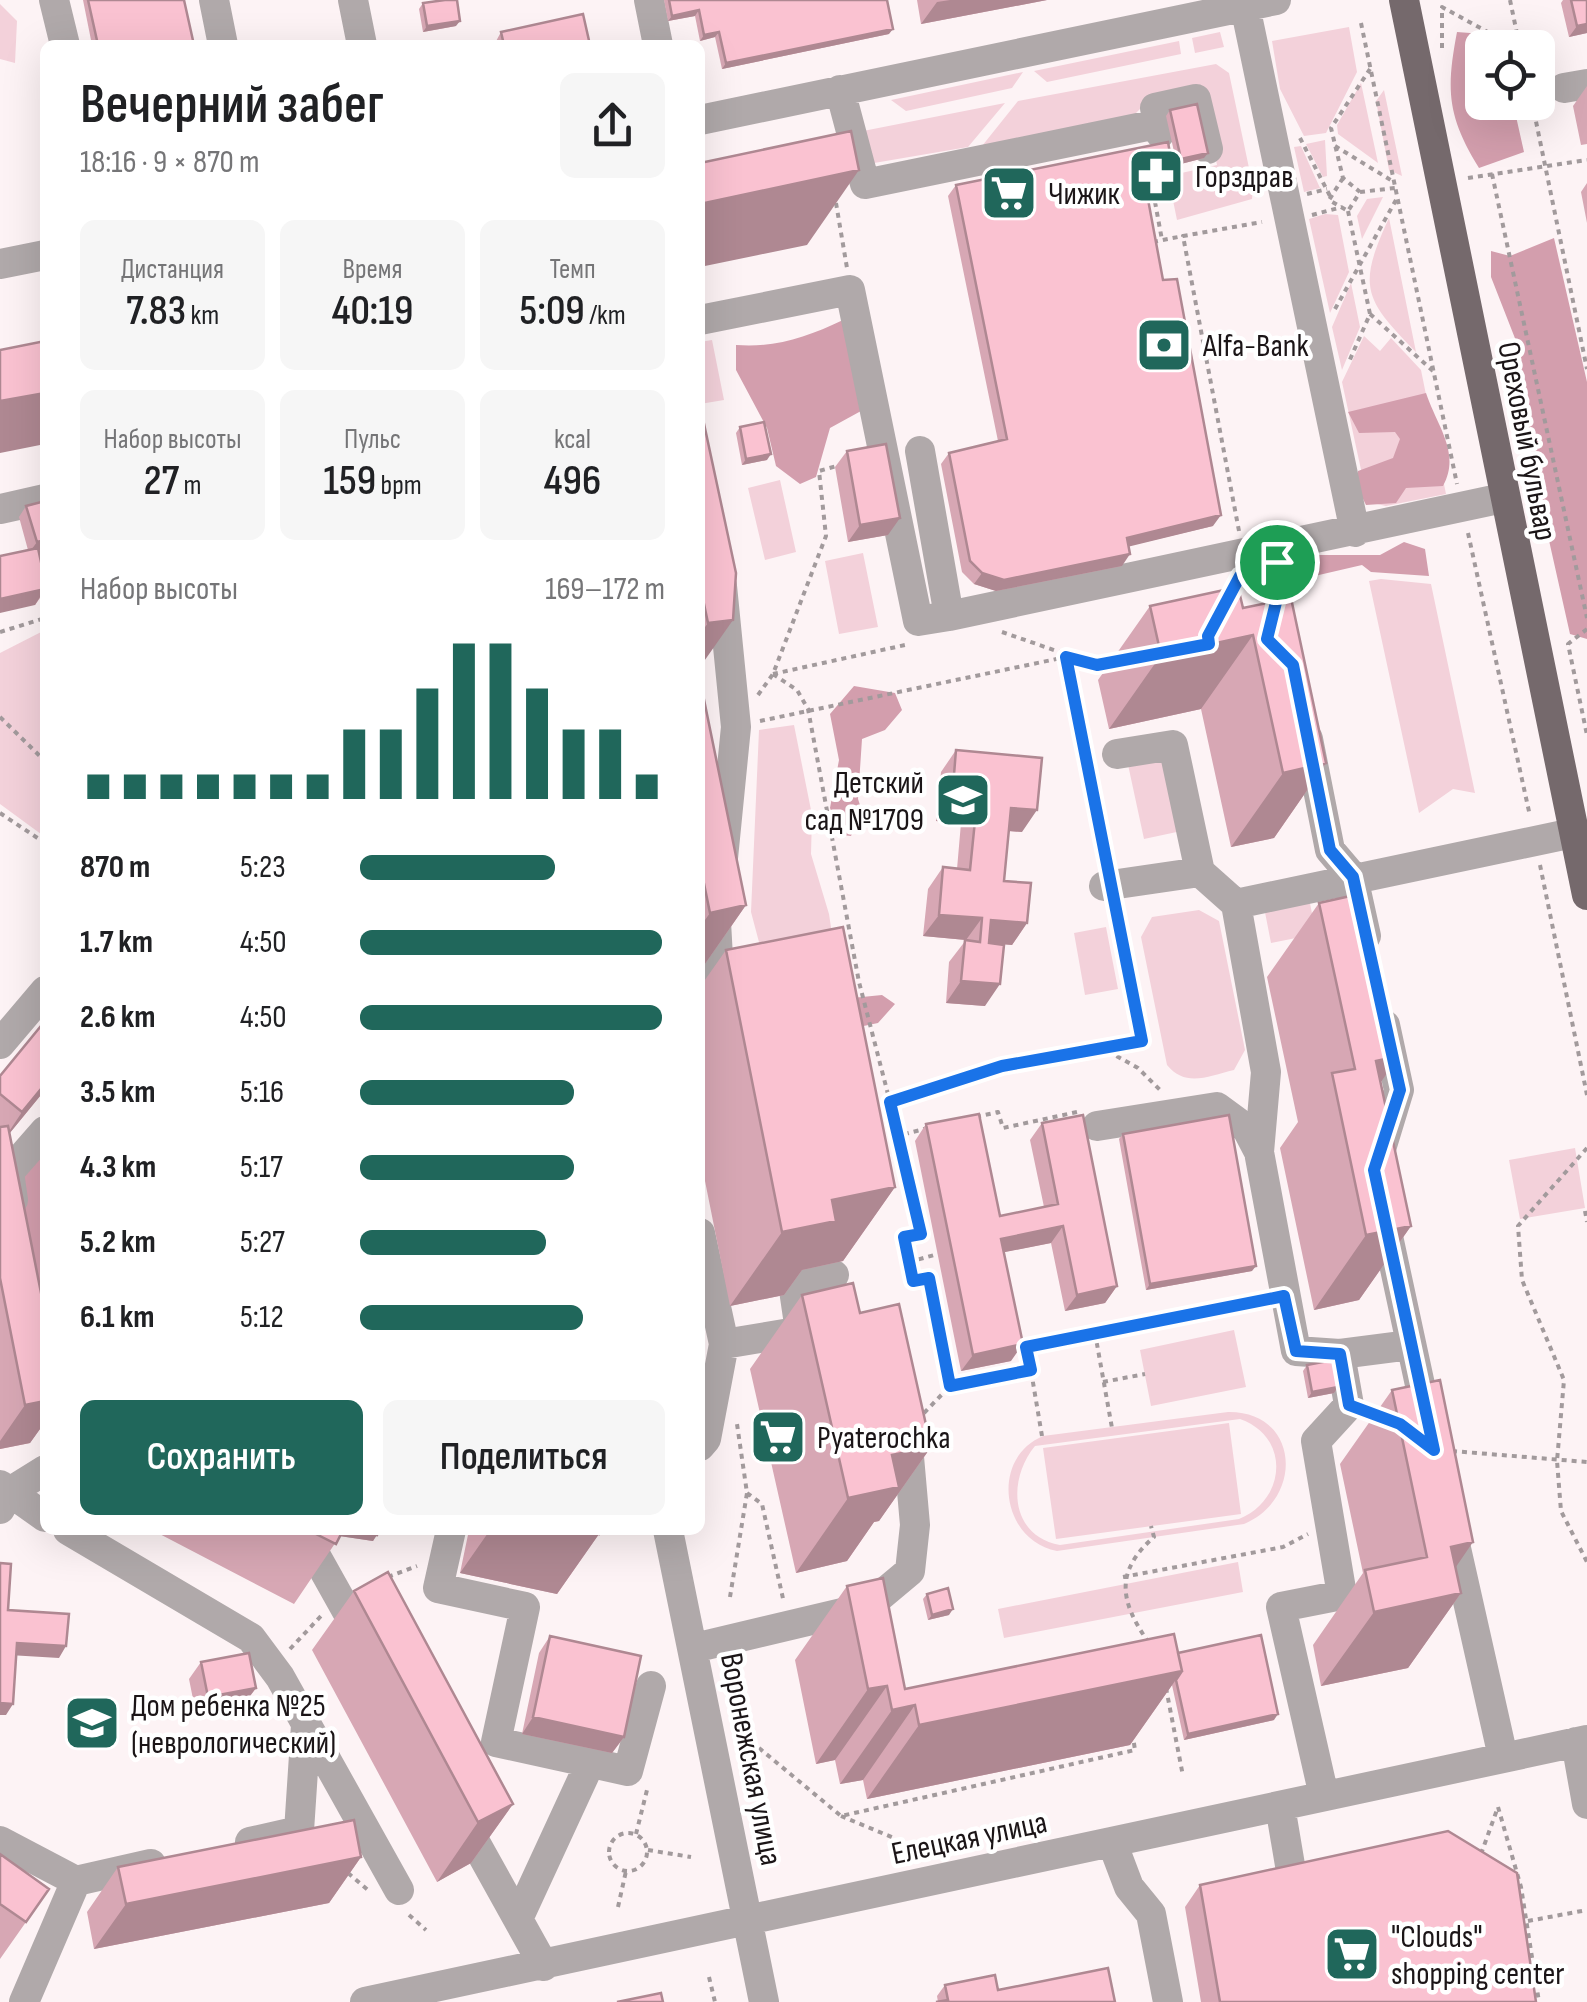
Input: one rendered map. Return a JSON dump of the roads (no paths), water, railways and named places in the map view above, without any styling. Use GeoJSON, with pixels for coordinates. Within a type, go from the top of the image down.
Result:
{"type":"FeatureCollection","features":[{"type":"Feature","properties":{"kind":"main road","name":"Ореховый бульвар"},"geometry":{"type":"LineString","coordinates":[[1404,0],[1503,498],[1586,883]]}},
{"type":"Feature","properties":{"kind":"street"},"geometry":{"type":"LineString","coordinates":[[54,0],[64,40]]}},
{"type":"Feature","properties":{"kind":"street"},"geometry":{"type":"LineString","coordinates":[[214,0],[223,40]]}},
{"type":"Feature","properties":{"kind":"street"},"geometry":{"type":"LineString","coordinates":[[353,0],[361,40]]}},
{"type":"Feature","properties":{"kind":"street"},"geometry":{"type":"LineString","coordinates":[[649,0],[657,40]]}},
{"type":"Feature","properties":{"kind":"street"},"geometry":{"type":"LineString","coordinates":[[705,119],[1211,7],[1276,0]]}},
{"type":"Feature","properties":{"kind":"street"},"geometry":{"type":"LineString","coordinates":[[1245,6],[1355,532]]}},
{"type":"Feature","properties":{"kind":"street"},"geometry":{"type":"LineString","coordinates":[[840,90],[865,184],[1157,124]]}},
{"type":"Feature","properties":{"kind":"street"},"geometry":{"type":"LineString","coordinates":[[1167,160],[1155,108],[1196,99],[1208,149]]}},
{"type":"Feature","properties":{"kind":"street"},"geometry":{"type":"LineString","coordinates":[[0,264],[40,255]]}},
{"type":"Feature","properties":{"kind":"street"},"geometry":{"type":"LineString","coordinates":[[705,319],[850,290],[918,621],[1503,498]]}},
{"type":"Feature","properties":{"kind":"street"},"geometry":{"type":"LineString","coordinates":[[920,450],[949,616]]}},
{"type":"Feature","properties":{"kind":"street"},"geometry":{"type":"LineString","coordinates":[[0,510],[40,500]]}},
{"type":"Feature","properties":{"kind":"street"},"geometry":{"type":"LineString","coordinates":[[714,913],[731,811],[736,728],[728,614],[718,562]]}},
{"type":"Feature","properties":{"kind":"street"},"geometry":{"type":"LineString","coordinates":[[1300,702],[1330,850],[1353,877],[1400,1090],[1374,1170],[1434,1450]]}},
{"type":"Feature","properties":{"kind":"street"},"geometry":{"type":"LineString","coordinates":[[1118,754],[1174,744],[1200,872],[1236,904],[1266,1072],[1259,1152],[1296,1351],[1340,1354],[1410,1345]]}},
{"type":"Feature","properties":{"kind":"street"},"geometry":{"type":"LineString","coordinates":[[1236,904],[1353,877],[1536,844],[1573,832]]}},
{"type":"Feature","properties":{"kind":"street"},"geometry":{"type":"LineString","coordinates":[[705,866],[722,962],[710,995]]}},
{"type":"Feature","properties":{"kind":"street"},"geometry":{"type":"LineString","coordinates":[[1108,885],[1200,872]]}},
{"type":"Feature","properties":{"kind":"street"},"geometry":{"type":"LineString","coordinates":[[710,995],[753,986]]}},
{"type":"Feature","properties":{"kind":"street"},"geometry":{"type":"LineString","coordinates":[[0,1044],[40,997]]}},
{"type":"Feature","properties":{"kind":"street"},"geometry":{"type":"LineString","coordinates":[[1098,1126],[1218,1107],[1247,1130],[1259,1152]]}},
{"type":"Feature","properties":{"kind":"street"},"geometry":{"type":"LineString","coordinates":[[18,1227],[5,1170],[40,1136]]}},
{"type":"Feature","properties":{"kind":"street"},"geometry":{"type":"LineString","coordinates":[[705,1256],[724,1344],[705,1441]]}},
{"type":"Feature","properties":{"kind":"street"},"geometry":{"type":"LineString","coordinates":[[800,1331],[793,1284],[834,1276]]}},
{"type":"Feature","properties":{"kind":"street"},"geometry":{"type":"LineString","coordinates":[[724,1344],[837,1324],[844,1338]]}},
{"type":"Feature","properties":{"kind":"street"},"geometry":{"type":"LineString","coordinates":[[1324,1796],[1281,1607],[1342,1595],[1316,1441],[1349,1405],[1340,1354]]}},
{"type":"Feature","properties":{"kind":"street"},"geometry":{"type":"LineString","coordinates":[[694,1648],[867,1607],[910,1571],[915,1525],[910,1447],[914,1407]]}},
{"type":"Feature","properties":{"kind":"street"},"geometry":{"type":"LineString","coordinates":[[3,1496],[40,1473]]}},
{"type":"Feature","properties":{"kind":"street"},"geometry":{"type":"LineString","coordinates":[[3,1496],[40,1514]]}},
{"type":"Feature","properties":{"kind":"street"},"geometry":{"type":"LineString","coordinates":[[1446,1504],[1503,1757]]}},
{"type":"Feature","properties":{"kind":"street"},"geometry":{"type":"LineString","coordinates":[[76,1535],[251,1638],[280,1677],[306,1725],[390,1898]]}},
{"type":"Feature","properties":{"kind":"street"},"geometry":{"type":"LineString","coordinates":[[280,1535],[316,1556],[377,1665]]}},
{"type":"Feature","properties":{"kind":"street"},"geometry":{"type":"LineString","coordinates":[[450,1535],[438,1588],[525,1607],[496,1742],[628,1771],[651,1686]]}},
{"type":"Feature","properties":{"kind":"street","name":"Воронежская улица"},"geometry":{"type":"LineString","coordinates":[[669,1535],[764,2002]]}},
{"type":"Feature","properties":{"kind":"street"},"geometry":{"type":"LineString","coordinates":[[867,1607],[874,1641]]}},
{"type":"Feature","properties":{"kind":"street"},"geometry":{"type":"LineString","coordinates":[[225,1848],[299,1831],[306,1725]]}},
{"type":"Feature","properties":{"kind":"street"},"geometry":{"type":"LineString","coordinates":[[1581,1741],[1587,1804]]}},
{"type":"Feature","properties":{"kind":"street","name":"Елецкая улица"},"geometry":{"type":"LineString","coordinates":[[366,2002],[1581,1741]]}},
{"type":"Feature","properties":{"kind":"street"},"geometry":{"type":"LineString","coordinates":[[518,1918],[590,1762]]}},
{"type":"Feature","properties":{"kind":"street"},"geometry":{"type":"LineString","coordinates":[[442,1783],[544,1966]]}},
{"type":"Feature","properties":{"kind":"street"},"geometry":{"type":"LineString","coordinates":[[1280,1806],[1293,1883]]}},
{"type":"Feature","properties":{"kind":"street"},"geometry":{"type":"LineString","coordinates":[[0,1840],[76,1881],[188,1856]]}},
{"type":"Feature","properties":{"kind":"street"},"geometry":{"type":"LineString","coordinates":[[1112,1842],[1128,1886],[1151,1914],[1168,2002]]}},
{"type":"Feature","properties":{"kind":"street"},"geometry":{"type":"LineString","coordinates":[[24,2002],[76,1881]]}},
{"type":"Feature","properties":{"kind":"place","name":"Горздрав"},"geometry":{"type":"Point","coordinates":[1156,176]}},
{"type":"Feature","properties":{"kind":"place","name":"Чижик"},"geometry":{"type":"Point","coordinates":[1009,193]}},
{"type":"Feature","properties":{"kind":"place","name":"Alfa-Bank"},"geometry":{"type":"Point","coordinates":[1164,345]}},
{"type":"Feature","properties":{"kind":"place","name":"Детский сад №1709"},"geometry":{"type":"Point","coordinates":[963,800]}},
{"type":"Feature","properties":{"kind":"place","name":"Pyaterochka"},"geometry":{"type":"Point","coordinates":[778,1437]}},
{"type":"Feature","properties":{"kind":"place","name":"Дом ребенка №25 (неврологический)"},"geometry":{"type":"Point","coordinates":[92,1723]}},
{"type":"Feature","properties":{"kind":"place","name":"\"Clouds\" shopping center"},"geometry":{"type":"Point","coordinates":[1352,1954]}}]}
